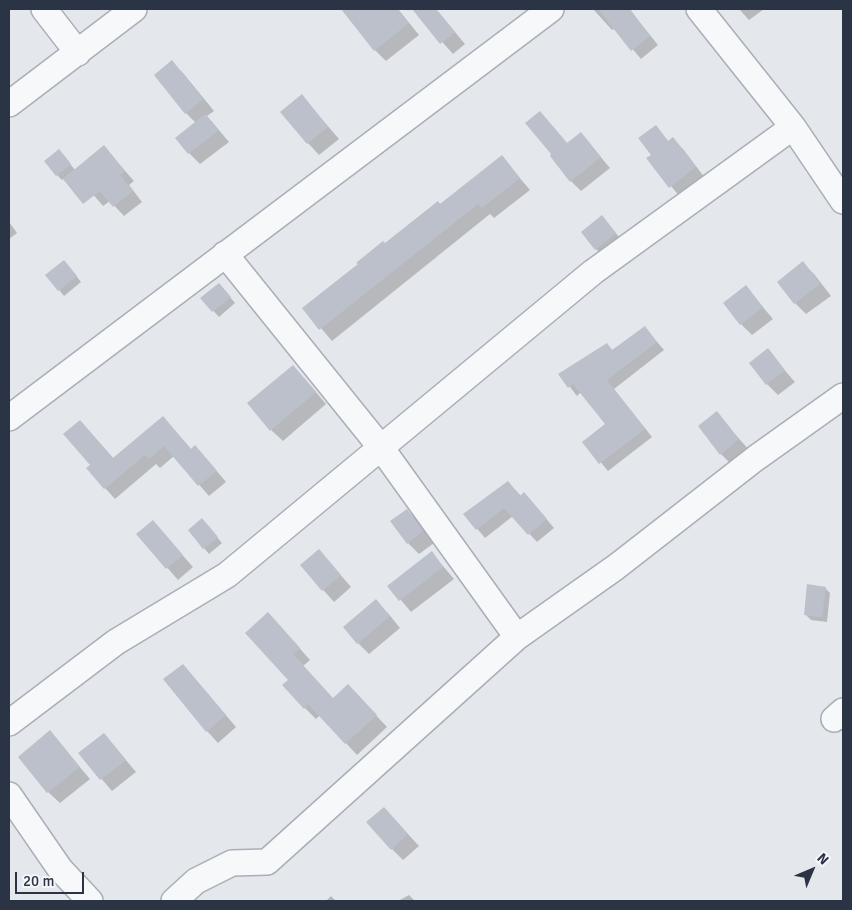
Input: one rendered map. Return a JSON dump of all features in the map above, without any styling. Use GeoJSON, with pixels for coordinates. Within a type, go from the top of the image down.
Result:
{"type":"FeatureCollection","features":[{"type":"Feature","properties":{"kind":"street"},"geometry":{"type":"LineString","coordinates":[[44,9],[78,52]]}},
{"type":"Feature","properties":{"kind":"street"},"geometry":{"type":"LineString","coordinates":[[9,104],[134,9]]}},
{"type":"Feature","properties":{"kind":"street"},"geometry":{"type":"LineString","coordinates":[[9,418],[551,9]]}},
{"type":"Feature","properties":{"kind":"street"},"geometry":{"type":"LineString","coordinates":[[699,9],[793,127],[843,201]]}},
{"type":"Feature","properties":{"kind":"street"},"geometry":{"type":"LineString","coordinates":[[9,723],[116,642],[227,575],[382,449],[593,272],[793,127]]}},
{"type":"Feature","properties":{"kind":"street"},"geometry":{"type":"LineString","coordinates":[[225,254],[382,449],[518,637]]}},
{"type":"Feature","properties":{"kind":"street"},"geometry":{"type":"LineString","coordinates":[[174,901],[196,881],[232,864],[267,862],[518,637],[616,567],[756,458],[843,396]]}},
{"type":"Feature","properties":{"kind":"street"},"geometry":{"type":"LineString","coordinates":[[9,795],[60,869],[90,901]]}},
{"type":"Feature","properties":{"kind":"building"},"geometry":{"type":"Polygon","coordinates":[[[341,9],[397,9],[409,23],[374,51],[341,9]]]}},
{"type":"Feature","properties":{"kind":"building"},"geometry":{"type":"Polygon","coordinates":[[[412,9],[436,9],[455,32],[440,44],[412,9]]]}},
{"type":"Feature","properties":{"kind":"building"},"geometry":{"type":"Polygon","coordinates":[[[598,9],[630,9],[650,36],[631,51],[598,9]]]}},
{"type":"Feature","properties":{"kind":"building"},"geometry":{"type":"Polygon","coordinates":[[[172,60],[203,99],[185,114],[154,75],[172,60]]]}},
{"type":"Feature","properties":{"kind":"building"},"geometry":{"type":"Polygon","coordinates":[[[302,94],[328,127],[307,144],[280,112],[302,94]]]}},
{"type":"Feature","properties":{"kind":"building"},"geometry":{"type":"Polygon","coordinates":[[[540,111],[567,143],[581,132],[601,157],[570,182],[550,156],[551,154],[525,123],[540,111]]]}},
{"type":"Feature","properties":{"kind":"building"},"geometry":{"type":"Polygon","coordinates":[[[205,114],[219,130],[188,154],[175,138],[205,114]]]}},
{"type":"Feature","properties":{"kind":"building"},"geometry":{"type":"Polygon","coordinates":[[[656,125],[668,141],[673,137],[696,167],[669,188],[646,158],[651,155],[638,138],[656,125]]]}},
{"type":"Feature","properties":{"kind":"building"},"geometry":{"type":"Polygon","coordinates":[[[104,145],[125,171],[120,175],[133,191],[113,207],[100,191],[83,204],[63,179],[104,145]]]}},
{"type":"Feature","properties":{"kind":"building"},"geometry":{"type":"Polygon","coordinates":[[[59,149],[71,164],[56,176],[44,161],[59,149]]]}},
{"type":"Feature","properties":{"kind":"building"},"geometry":{"type":"Polygon","coordinates":[[[502,155],[520,178],[482,208],[478,204],[319,330],[302,308],[358,264],[356,263],[383,241],[385,243],[438,201],[440,204],[502,155]]]}},
{"type":"Feature","properties":{"kind":"building"},"geometry":{"type":"Polygon","coordinates":[[[602,215],[616,233],[595,250],[581,232],[602,215]]]}},
{"type":"Feature","properties":{"kind":"building"},"geometry":{"type":"Polygon","coordinates":[[[64,260],[77,276],[58,291],[45,275],[64,260]]]}},
{"type":"Feature","properties":{"kind":"building"},"geometry":{"type":"Polygon","coordinates":[[[803,261],[820,284],[794,304],[777,282],[803,261]]]}},
{"type":"Feature","properties":{"kind":"building"},"geometry":{"type":"Polygon","coordinates":[[[219,283],[231,297],[212,312],[200,298],[219,283]]]}},
{"type":"Feature","properties":{"kind":"building"},"geometry":{"type":"Polygon","coordinates":[[[746,285],[763,307],[740,325],[723,303],[746,285]]]}},
{"type":"Feature","properties":{"kind":"building"},"geometry":{"type":"Polygon","coordinates":[[[645,326],[657,342],[607,380],[645,429],[599,464],[582,442],[605,424],[573,384],[568,388],[558,374],[607,343],[612,350],[645,326]]]}},
{"type":"Feature","properties":{"kind":"building"},"geometry":{"type":"Polygon","coordinates":[[[768,348],[785,370],[766,385],[749,363],[768,348]]]}},
{"type":"Feature","properties":{"kind":"building"},"geometry":{"type":"Polygon","coordinates":[[[293,365],[316,392],[270,431],[247,403],[293,365]]]}},
{"type":"Feature","properties":{"kind":"building"},"geometry":{"type":"Polygon","coordinates":[[[717,411],[739,439],[720,455],[698,426],[717,411]]]}},
{"type":"Feature","properties":{"kind":"building"},"geometry":{"type":"Polygon","coordinates":[[[163,416],[191,449],[195,445],[217,471],[198,486],[164,446],[149,459],[145,455],[104,489],[86,468],[90,465],[63,434],[80,420],[113,458],[163,416]]]}},
{"type":"Feature","properties":{"kind":"building"},"geometry":{"type":"Polygon","coordinates":[[[508,481],[520,496],[524,492],[547,519],[528,535],[504,508],[476,530],[463,514],[508,481]]]}},
{"type":"Feature","properties":{"kind":"building"},"geometry":{"type":"Polygon","coordinates":[[[407,509],[423,531],[407,544],[390,521],[407,509]]]}},
{"type":"Feature","properties":{"kind":"building"},"geometry":{"type":"Polygon","coordinates":[[[202,518],[218,537],[203,549],[188,530],[202,518]]]}},
{"type":"Feature","properties":{"kind":"building"},"geometry":{"type":"Polygon","coordinates":[[[153,520],[183,555],[166,569],[136,534],[153,520]]]}},
{"type":"Feature","properties":{"kind":"building"},"geometry":{"type":"Polygon","coordinates":[[[319,549],[341,575],[322,591],[300,565],[319,549]]]}},
{"type":"Feature","properties":{"kind":"building"},"geometry":{"type":"Polygon","coordinates":[[[432,551],[443,567],[399,601],[387,586],[432,551]]]}},
{"type":"Feature","properties":{"kind":"building"},"geometry":{"type":"Polygon","coordinates":[[[807,584],[826,587],[822,617],[804,615],[807,584]]]}},
{"type":"Feature","properties":{"kind":"building"},"geometry":{"type":"Polygon","coordinates":[[[376,599],[390,616],[357,644],[343,627],[376,599]]]}},
{"type":"Feature","properties":{"kind":"building"},"geometry":{"type":"Polygon","coordinates":[[[268,612],[300,648],[293,654],[333,698],[348,684],[377,715],[345,744],[308,704],[304,709],[282,685],[288,680],[245,633],[268,612]]]}},
{"type":"Feature","properties":{"kind":"building"},"geometry":{"type":"Polygon","coordinates":[[[183,664],[226,715],[206,732],[163,679],[183,664]]]}},
{"type":"Feature","properties":{"kind":"building"},"geometry":{"type":"Polygon","coordinates":[[[50,730],[80,767],[47,793],[18,757],[50,730]]]}},
{"type":"Feature","properties":{"kind":"building"},"geometry":{"type":"Polygon","coordinates":[[[104,733],[126,760],[100,780],[78,753],[104,733]]]}},
{"type":"Feature","properties":{"kind":"building"},"geometry":{"type":"Polygon","coordinates":[[[384,807],[408,834],[391,850],[366,822],[384,807]]]}}]}
